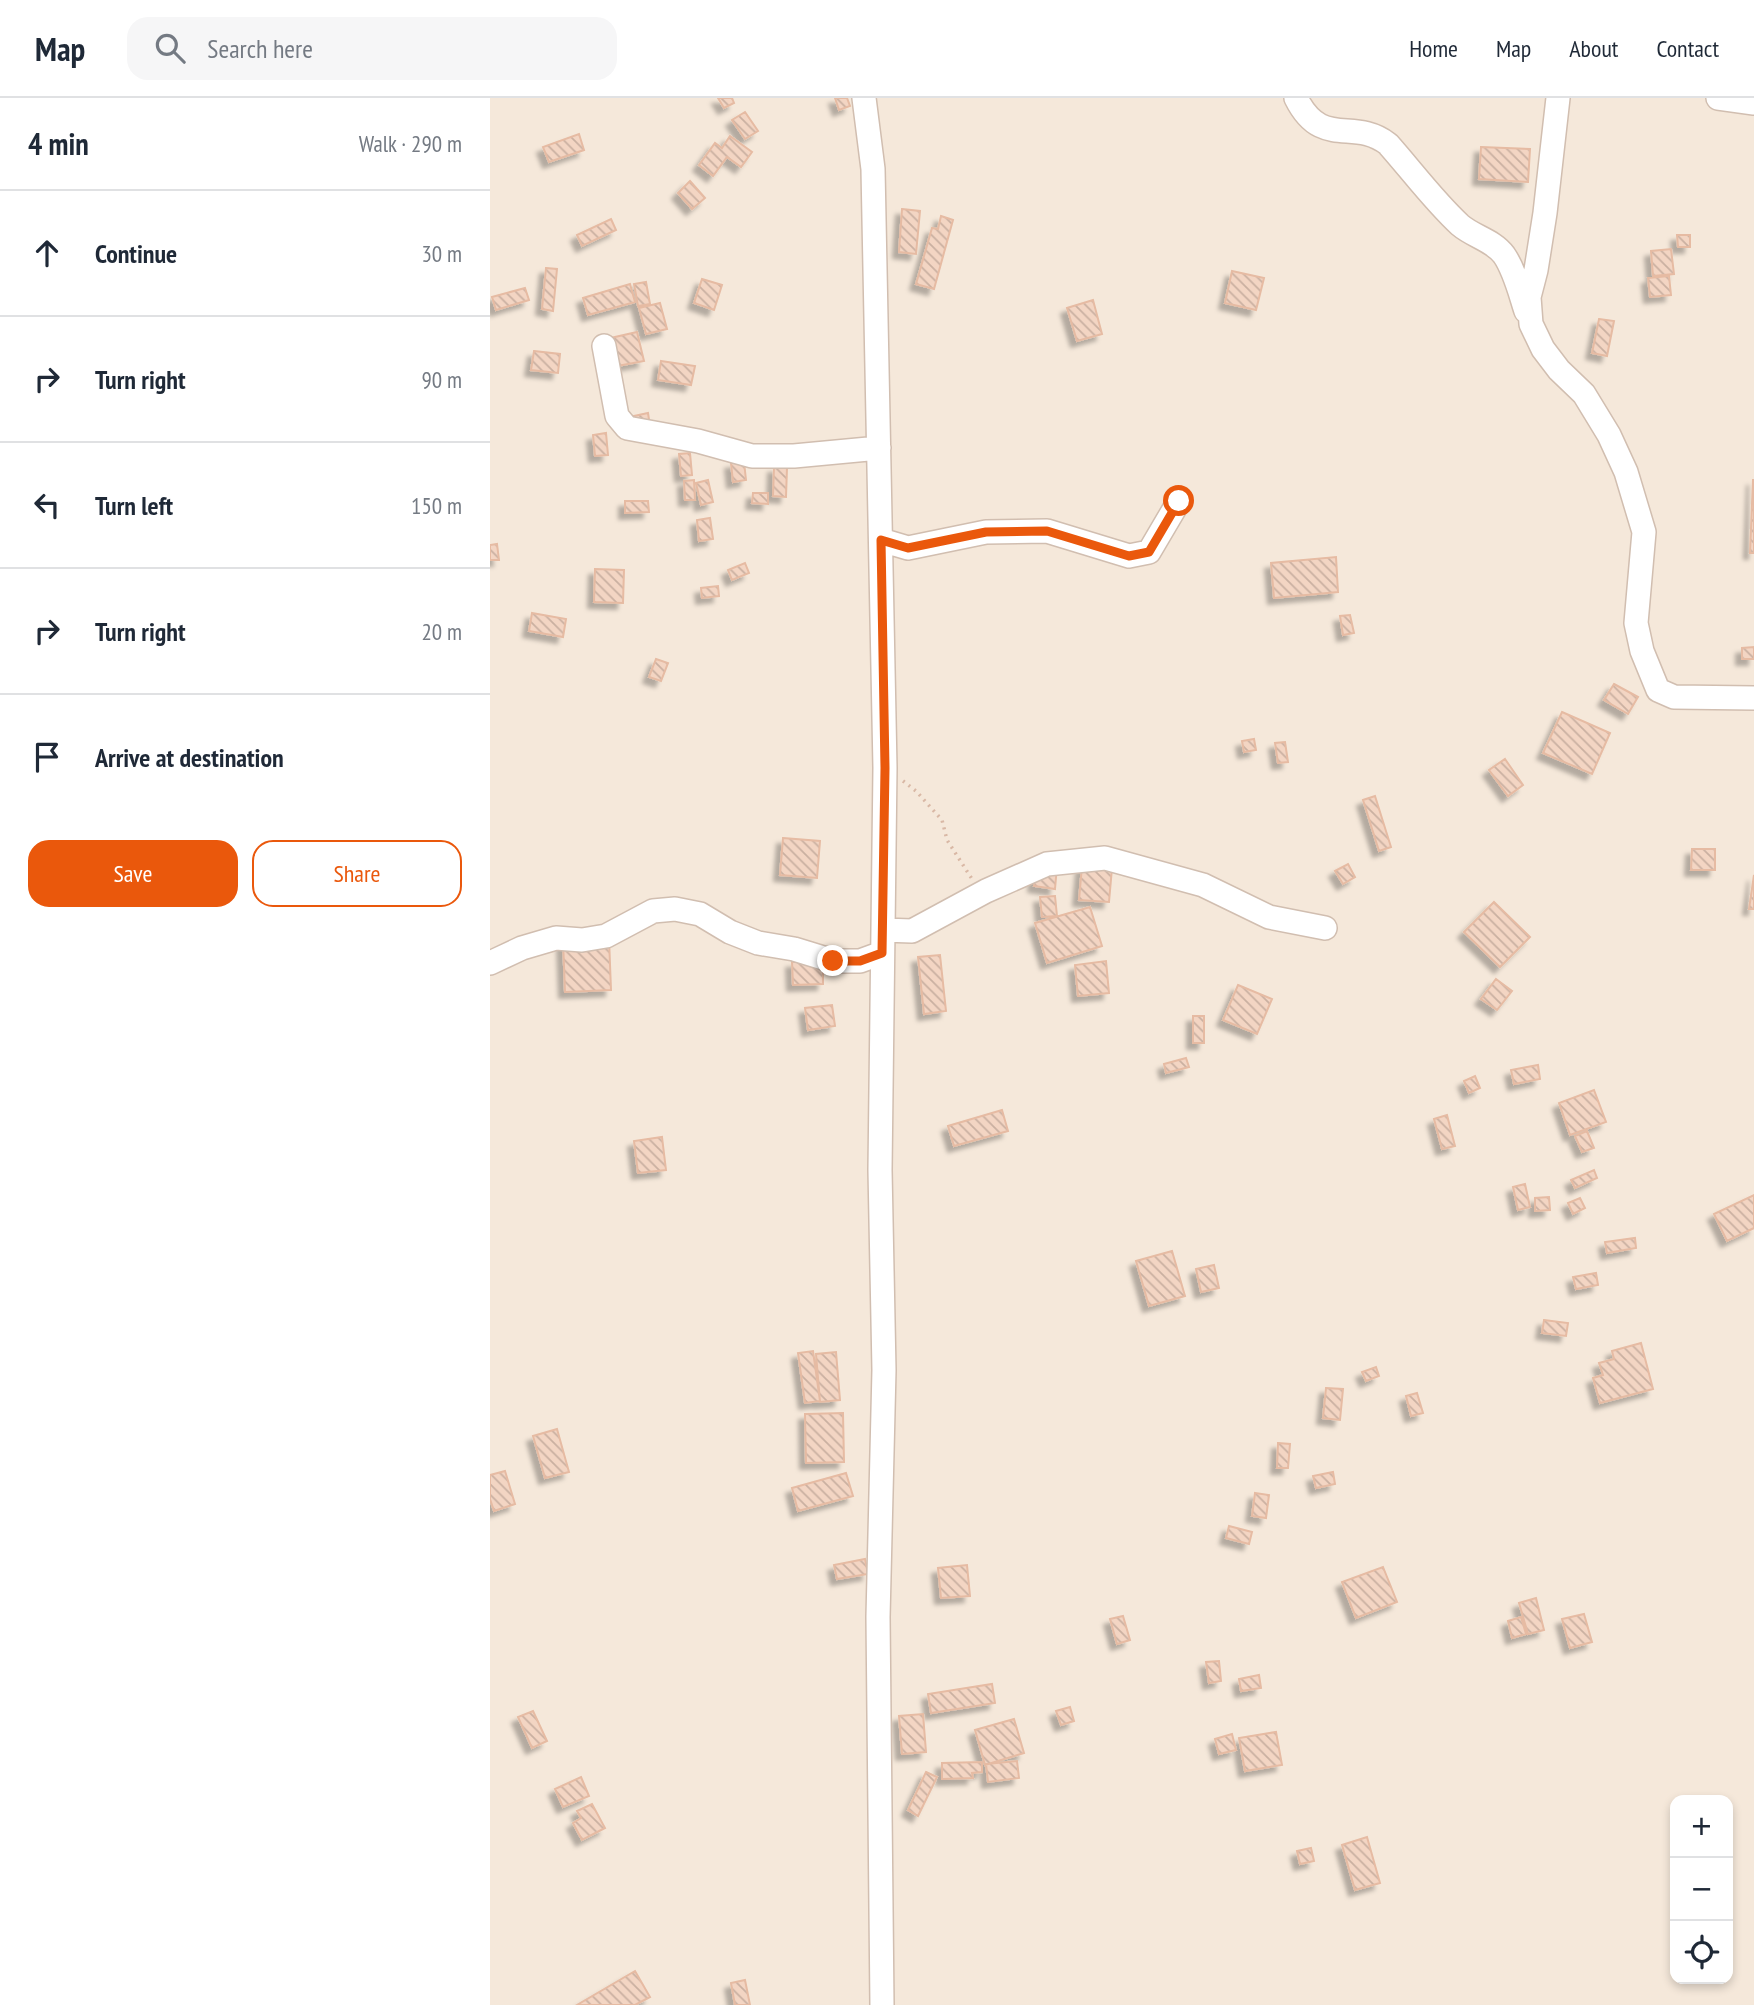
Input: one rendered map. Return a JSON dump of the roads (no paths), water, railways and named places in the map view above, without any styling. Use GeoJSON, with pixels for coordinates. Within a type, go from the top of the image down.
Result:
{"type":"FeatureCollection","features":[{"type":"Feature","properties":{"kind":"street"},"geometry":{"type":"LineString","coordinates":[[864,98],[873,169],[885,768],[880,1170],[884,1370],[878,1617],[882,2005]]}},
{"type":"Feature","properties":{"kind":"street"},"geometry":{"type":"LineString","coordinates":[[1296,98],[1314,123],[1323,129],[1368,133],[1380,137],[1452,218],[1465,230],[1495,245],[1509,264],[1543,349],[1559,370],[1584,394],[1609,435],[1626,472],[1644,532],[1636,624],[1642,650],[1658,690],[1674,697],[1754,698]]}},
{"type":"Feature","properties":{"kind":"street"},"geometry":{"type":"LineString","coordinates":[[1531,324],[1529,297],[1543,225],[1558,98]]}},
{"type":"Feature","properties":{"kind":"street"},"geometry":{"type":"LineString","coordinates":[[1718,98],[1754,103]]}},
{"type":"Feature","properties":{"kind":"street"},"geometry":{"type":"LineString","coordinates":[[604,346],[617,416],[627,428],[698,441],[752,456],[794,456],[879,448]]}},
{"type":"Feature","properties":{"kind":"street"},"geometry":{"type":"LineString","coordinates":[[881,540],[908,548],[986,532],[1047,531],[1129,556],[1149,552],[1179,501]]}},
{"type":"Feature","properties":{"kind":"street"},"geometry":{"type":"LineString","coordinates":[[490,963],[522,948],[556,938],[582,940],[606,936],[653,911],[675,909],[700,914],[730,932],[758,943],[794,949],[833,961],[860,961],[883,941],[912,932],[986,891],[1047,864],[1105,858],[1202,885],[1269,917],[1325,928]]}}]}
